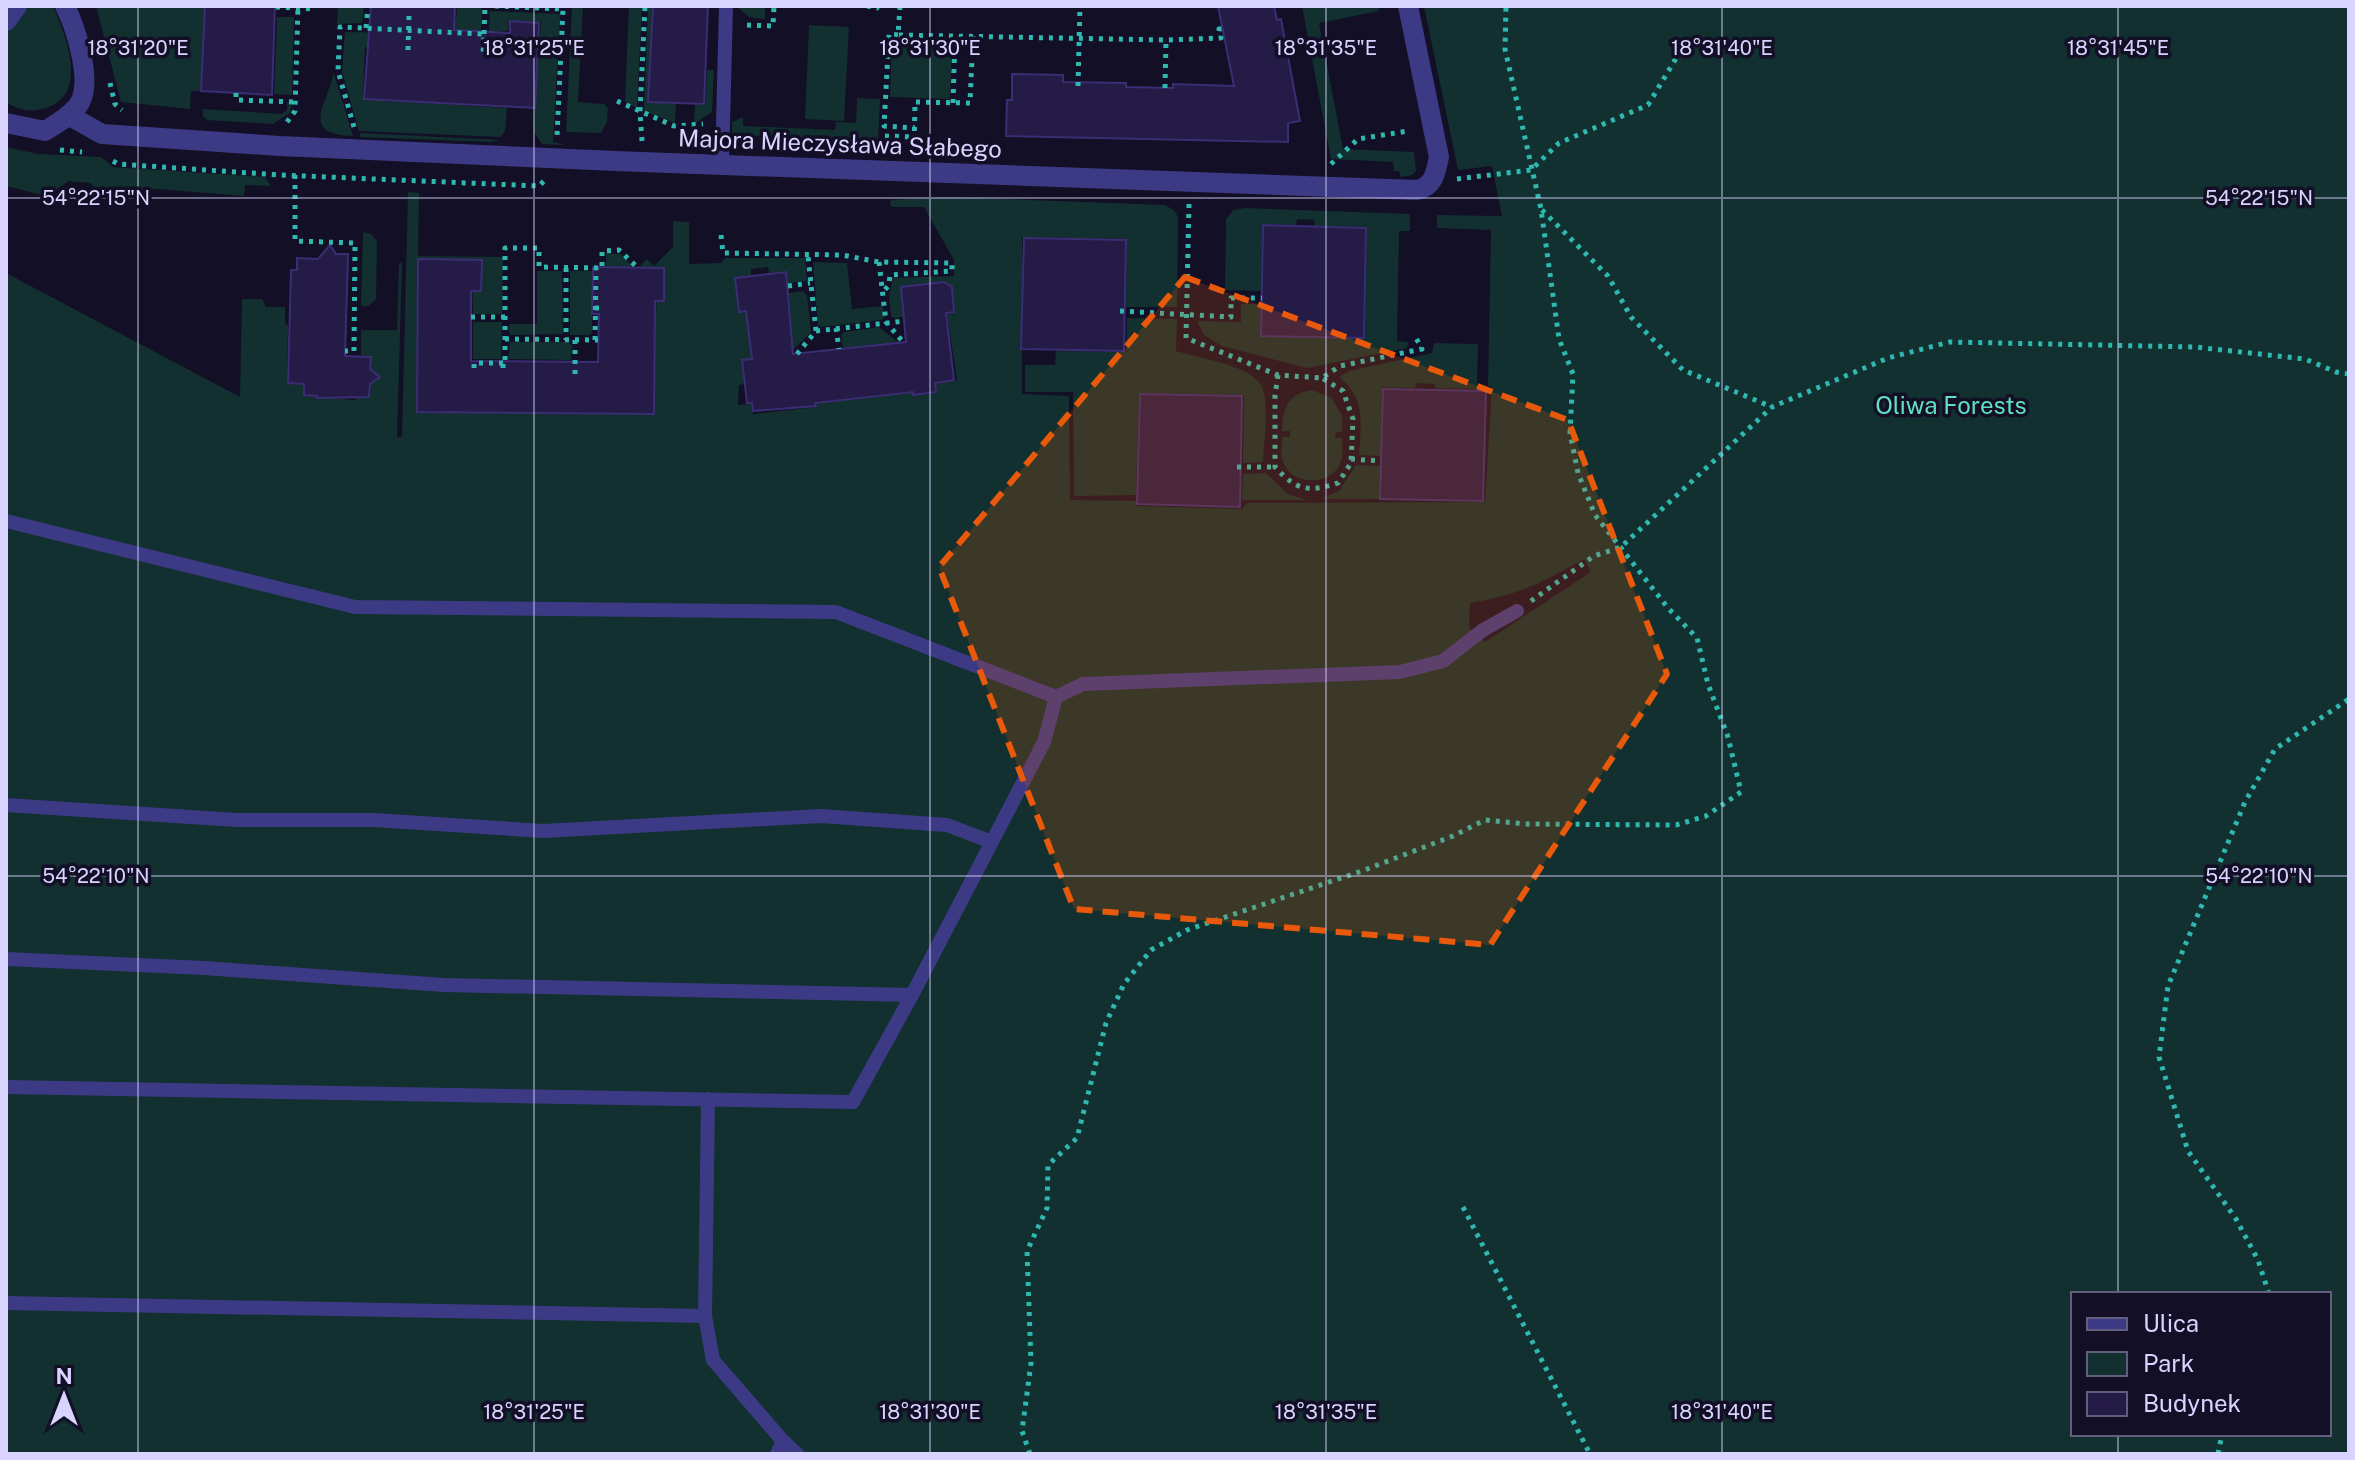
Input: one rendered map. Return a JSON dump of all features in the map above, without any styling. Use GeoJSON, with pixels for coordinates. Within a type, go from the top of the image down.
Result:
{"type":"FeatureCollection","features":[{"type":"Feature","properties":{"kind":"street"},"geometry":{"type":"LineString","coordinates":[[6,21],[17,6]]}},
{"type":"Feature","properties":{"kind":"street"},"geometry":{"type":"LineString","coordinates":[[6,123],[45,131],[68,115],[82,99],[83,71],[75,26],[65,6]]}},
{"type":"Feature","properties":{"kind":"street"},"geometry":{"type":"LineString","coordinates":[[1408,6],[1439,157],[1436,174]]}},
{"type":"Feature","properties":{"kind":"street","name":"Majora Mieczysława Słabego"},"geometry":{"type":"LineString","coordinates":[[68,115],[102,134],[123,136],[722,164],[1399,190],[1423,189],[1436,174]]}},
{"type":"Feature","properties":{"kind":"lane"},"geometry":{"type":"LineString","coordinates":[[722,164],[726,6]]}},
{"type":"Feature","properties":{"kind":"lane"},"geometry":{"type":"LineString","coordinates":[[6,521],[355,607],[836,612],[1056,697],[1083,684],[1400,672],[1443,661],[1483,630],[1517,611]]}},
{"type":"Feature","properties":{"kind":"lane"},"geometry":{"type":"LineString","coordinates":[[6,1087],[853,1102],[1044,742],[1056,697]]}},
{"type":"Feature","properties":{"kind":"lane"},"geometry":{"type":"LineString","coordinates":[[6,805],[237,820],[374,820],[543,831],[821,816],[947,825],[992,842]]}},
{"type":"Feature","properties":{"kind":"lane"},"geometry":{"type":"LineString","coordinates":[[6,959],[204,968],[444,985],[912,995]]}},
{"type":"Feature","properties":{"kind":"lane"},"geometry":{"type":"LineString","coordinates":[[708,1099],[705,1316],[713,1360],[780,1447],[797,1454]]}},
{"type":"Feature","properties":{"kind":"lane"},"geometry":{"type":"LineString","coordinates":[[6,1303],[705,1316]]}},
{"type":"Feature","properties":{"kind":"path"},"geometry":{"type":"LineString","coordinates":[[366,28],[368,6]]}},
{"type":"Feature","properties":{"kind":"path"},"geometry":{"type":"LineString","coordinates":[[483,54],[485,6]]}},
{"type":"Feature","properties":{"kind":"path"},"geometry":{"type":"LineString","coordinates":[[495,6],[563,9],[557,138],[569,138]]}},
{"type":"Feature","properties":{"kind":"path"},"geometry":{"type":"LineString","coordinates":[[642,142],[640,112],[645,6]]}},
{"type":"Feature","properties":{"kind":"path"},"geometry":{"type":"LineString","coordinates":[[726,24],[773,26],[774,6]]}},
{"type":"Feature","properties":{"kind":"path"},"geometry":{"type":"LineString","coordinates":[[867,6],[877,6]]}},
{"type":"Feature","properties":{"kind":"path"},"geometry":{"type":"LineString","coordinates":[[898,35],[900,6]]}},
{"type":"Feature","properties":{"kind":"path"},"geometry":{"type":"LineString","coordinates":[[1078,86],[1080,6]]}},
{"type":"Feature","properties":{"kind":"path"},"geometry":{"type":"LineString","coordinates":[[1030,1454],[1022,1431],[1031,1363],[1027,1251],[1047,1208],[1048,1165],[1077,1138],[1106,1023],[1124,984],[1151,950],[1187,930],[1362,871],[1453,836],[1485,820],[1525,824],[1676,825],[1706,816],[1741,792],[1728,737],[1708,684],[1697,638],[1668,608],[1595,515],[1578,473],[1570,433],[1573,374],[1559,339],[1541,209],[1505,49],[1506,6]]}},
{"type":"Feature","properties":{"kind":"path"},"geometry":{"type":"LineString","coordinates":[[276,7],[313,9]]}},
{"type":"Feature","properties":{"kind":"path"},"geometry":{"type":"LineString","coordinates":[[278,128],[292,116],[295,102],[298,7]]}},
{"type":"Feature","properties":{"kind":"path"},"geometry":{"type":"LineString","coordinates":[[408,50],[409,15]]}},
{"type":"Feature","properties":{"kind":"path"},"geometry":{"type":"LineString","coordinates":[[357,137],[338,71],[340,27],[484,34]]}},
{"type":"Feature","properties":{"kind":"path"},"geometry":{"type":"LineString","coordinates":[[915,128],[884,126],[889,34],[1166,40],[1221,38],[1219,29],[1227,28]]}},
{"type":"Feature","properties":{"kind":"path"},"geometry":{"type":"LineString","coordinates":[[953,103],[955,36]]}},
{"type":"Feature","properties":{"kind":"path"},"geometry":{"type":"LineString","coordinates":[[883,145],[884,136],[914,141],[915,102],[970,103],[973,36]]}},
{"type":"Feature","properties":{"kind":"path"},"geometry":{"type":"LineString","coordinates":[[1165,88],[1166,40]]}},
{"type":"Feature","properties":{"kind":"path"},"geometry":{"type":"LineString","coordinates":[[1436,174],[1462,180],[1531,170],[1559,143],[1648,105],[1681,50]]}},
{"type":"Feature","properties":{"kind":"path"},"geometry":{"type":"LineString","coordinates":[[108,76],[115,104],[124,112],[132,113]]}},
{"type":"Feature","properties":{"kind":"path"},"geometry":{"type":"LineString","coordinates":[[236,93],[236,100],[295,102]]}},
{"type":"Feature","properties":{"kind":"path"},"geometry":{"type":"LineString","coordinates":[[617,101],[674,126],[684,127],[684,138]]}},
{"type":"Feature","properties":{"kind":"path"},"geometry":{"type":"LineString","coordinates":[[1331,164],[1358,139],[1408,131]]}},
{"type":"Feature","properties":{"kind":"path"},"geometry":{"type":"LineString","coordinates":[[295,175],[295,241],[355,243],[354,351],[345,351]]}},
{"type":"Feature","properties":{"kind":"path"},"geometry":{"type":"LineString","coordinates":[[1189,201],[1186,338],[1278,375],[1322,378],[1343,391],[1353,419],[1351,459],[1338,483],[1317,490],[1291,485],[1275,467],[1278,375]]}},
{"type":"Feature","properties":{"kind":"path"},"geometry":{"type":"LineString","coordinates":[[1541,209],[1608,276],[1631,317],[1683,370],[1772,407]]}},
{"type":"Feature","properties":{"kind":"path"},"geometry":{"type":"LineString","coordinates":[[721,235],[723,253],[842,255],[879,262],[952,263],[952,271],[890,275],[889,285],[883,292]]}},
{"type":"Feature","properties":{"kind":"path"},"geometry":{"type":"LineString","coordinates":[[329,254],[330,242]]}},
{"type":"Feature","properties":{"kind":"path"},"geometry":{"type":"LineString","coordinates":[[474,368],[474,363],[503,366],[505,363],[505,248],[539,248],[539,267],[566,268],[602,268],[602,251],[619,250],[637,267]]}},
{"type":"Feature","properties":{"kind":"path"},"geometry":{"type":"LineString","coordinates":[[808,256],[816,331]]}},
{"type":"Feature","properties":{"kind":"path"},"geometry":{"type":"LineString","coordinates":[[879,262],[886,322],[903,342]]}},
{"type":"Feature","properties":{"kind":"path"},"geometry":{"type":"LineString","coordinates":[[566,268],[566,340]]}},
{"type":"Feature","properties":{"kind":"path"},"geometry":{"type":"LineString","coordinates":[[505,339],[597,340],[596,268]]}},
{"type":"Feature","properties":{"kind":"path"},"geometry":{"type":"LineString","coordinates":[[788,286],[810,283]]}},
{"type":"Feature","properties":{"kind":"path"},"geometry":{"type":"LineString","coordinates":[[347,286],[355,286]]}},
{"type":"Feature","properties":{"kind":"path"},"geometry":{"type":"LineString","coordinates":[[1120,311],[1231,317],[1231,298],[1262,298]]}},
{"type":"Feature","properties":{"kind":"path"},"geometry":{"type":"LineString","coordinates":[[595,308],[604,308]]}},
{"type":"Feature","properties":{"kind":"path"},"geometry":{"type":"LineString","coordinates":[[471,317],[505,317]]}},
{"type":"Feature","properties":{"kind":"path"},"geometry":{"type":"LineString","coordinates":[[797,354],[816,331],[905,321]]}},
{"type":"Feature","properties":{"kind":"path"},"geometry":{"type":"LineString","coordinates":[[836,328],[839,349]]}},
{"type":"Feature","properties":{"kind":"path"},"geometry":{"type":"LineString","coordinates":[[1322,378],[1340,366],[1422,349],[1416,338]]}},
{"type":"Feature","properties":{"kind":"path"},"geometry":{"type":"LineString","coordinates":[[575,340],[575,378]]}},
{"type":"Feature","properties":{"kind":"path"},"geometry":{"type":"LineString","coordinates":[[1517,611],[1594,556],[1621,547],[1772,407],[1888,358],[1950,342],[2208,348],[2305,359],[2349,374]]}},
{"type":"Feature","properties":{"kind":"path"},"geometry":{"type":"LineString","coordinates":[[1351,459],[1381,461]]}},
{"type":"Feature","properties":{"kind":"path"},"geometry":{"type":"LineString","coordinates":[[1237,467],[1275,467]]}},
{"type":"Feature","properties":{"kind":"path"},"geometry":{"type":"LineString","coordinates":[[2268,1292],[2258,1260],[2236,1219],[2188,1151],[2159,1057],[2168,986],[2245,802],[2275,749],[2349,699]]}},
{"type":"Feature","properties":{"kind":"path"},"geometry":{"type":"LineString","coordinates":[[1463,1207],[1590,1454]]}},
{"type":"Feature","properties":{"kind":"highlighted area"},"geometry":{"type":"Polygon","coordinates":[[[1185,277],[1568,420],[1667,674],[1490,945],[1074,909],[939,567],[1185,277]]]}},
{"type":"Feature","properties":{"kind":"green space"},"geometry":{"type":"Polygon","coordinates":[[[28,6],[53,6],[64,33],[71,64],[66,92],[57,102],[32,111],[6,102],[6,33],[28,6]]]}},
{"type":"Feature","properties":{"kind":"green space"},"geometry":{"type":"Polygon","coordinates":[[[96,6],[205,6],[201,91],[191,91],[190,109],[121,102],[96,6]]]}},
{"type":"Feature","properties":{"kind":"green space"},"geometry":{"type":"Polygon","coordinates":[[[338,6],[364,6],[362,23],[337,24],[338,6]]]}},
{"type":"Feature","properties":{"kind":"green space"},"geometry":{"type":"Polygon","coordinates":[[[457,6],[482,6],[481,31],[417,28],[417,18],[456,20],[457,6]]]}},
{"type":"Feature","properties":{"kind":"green space"},"geometry":{"type":"Polygon","coordinates":[[[572,6],[583,6],[578,102],[604,104],[608,108],[607,122],[601,133],[566,132],[572,6]]]}},
{"type":"Feature","properties":{"kind":"green space"},"geometry":{"type":"Polygon","coordinates":[[[629,6],[642,6],[637,108],[625,102],[629,6]]]}},
{"type":"Feature","properties":{"kind":"green space"},"geometry":{"type":"Polygon","coordinates":[[[648,6],[652,6],[648,102],[676,104],[675,123],[644,111],[648,6]]]}},
{"type":"Feature","properties":{"kind":"green space"},"geometry":{"type":"Polygon","coordinates":[[[736,6],[765,6],[765,19],[749,17],[736,6]]]}},
{"type":"Feature","properties":{"kind":"green space"},"geometry":{"type":"Polygon","coordinates":[[[1302,6],[1378,6],[1379,11],[1319,23],[1343,149],[1414,152],[1416,171],[1412,175],[1401,177],[1399,171],[1394,171],[1393,162],[1331,159],[1302,6]]]}},
{"type":"Feature","properties":{"kind":"green space","name":"Oliwa Forests"},"geometry":{"type":"Polygon","coordinates":[[[1424,6],[2349,6],[2349,1454],[6,1454],[6,273],[240,397],[242,299],[262,299],[266,307],[285,307],[285,324],[288,325],[287,383],[304,384],[304,396],[355,400],[356,397],[370,397],[371,356],[361,355],[361,330],[397,330],[399,263],[402,263],[397,437],[402,437],[408,192],[419,193],[418,256],[503,257],[502,314],[473,314],[472,270],[418,412],[621,414],[647,318],[656,317],[657,280],[606,279],[606,253],[621,254],[636,270],[647,259],[654,266],[673,247],[673,221],[689,222],[689,264],[721,263],[725,258],[805,258],[807,281],[788,283],[786,271],[769,273],[768,267],[751,269],[751,275],[735,277],[738,312],[746,312],[751,359],[741,360],[744,384],[739,385],[738,405],[751,404],[753,414],[817,407],[816,397],[848,393],[849,400],[884,396],[884,389],[911,386],[913,396],[936,393],[935,383],[957,380],[947,314],[955,313],[952,287],[944,281],[901,286],[903,317],[891,316],[889,296],[893,278],[954,276],[954,260],[924,207],[892,207],[891,200],[948,197],[1165,205],[1174,210],[1178,217],[1177,307],[1126,307],[1127,239],[1022,237],[1022,394],[1069,396],[1070,500],[1136,501],[1136,506],[1242,509],[1247,503],[1485,502],[1492,387],[1488,386],[1491,230],[1437,228],[1437,215],[1502,216],[1492,166],[1458,170],[1424,6]],[[1584,559],[1529,587],[1470,603],[1469,628],[1485,642],[1591,572],[1584,559]]]}},
{"type":"Feature","properties":{"kind":"green space"},"geometry":{"type":"Polygon","coordinates":[[[490,11],[560,14],[553,142],[566,145],[542,144],[533,131],[541,22],[509,21],[508,31],[489,31],[490,11]]]}},
{"type":"Feature","properties":{"kind":"green space"},"geometry":{"type":"Polygon","coordinates":[[[277,17],[294,17],[292,95],[274,94],[277,17]]]}},
{"type":"Feature","properties":{"kind":"green space"},"geometry":{"type":"Polygon","coordinates":[[[809,25],[849,27],[844,121],[805,119],[809,25]]]}},
{"type":"Feature","properties":{"kind":"green space"},"geometry":{"type":"Polygon","coordinates":[[[345,32],[402,33],[401,49],[365,47],[363,100],[507,108],[505,131],[501,137],[359,131],[342,72],[345,32]]]}},
{"type":"Feature","properties":{"kind":"green space"},"geometry":{"type":"Polygon","coordinates":[[[892,39],[952,41],[950,99],[890,97],[892,39]]]}},
{"type":"Feature","properties":{"kind":"green space"},"geometry":{"type":"Polygon","coordinates":[[[707,70],[714,70],[712,112],[694,124],[695,105],[705,105],[707,70]]]}},
{"type":"Feature","properties":{"kind":"green space"},"geometry":{"type":"Polygon","coordinates":[[[333,74],[353,136],[326,130],[321,123],[320,115],[333,74]]]}},
{"type":"Feature","properties":{"kind":"green space"},"geometry":{"type":"Polygon","coordinates":[[[857,98],[880,99],[878,141],[732,135],[732,122],[743,117],[743,126],[835,130],[836,122],[856,123],[857,98]]]}},
{"type":"Feature","properties":{"kind":"green space"},"geometry":{"type":"Polygon","coordinates":[[[287,102],[292,103],[290,113],[273,124],[207,120],[203,116],[203,109],[282,114],[287,110],[287,102]]]}},
{"type":"Feature","properties":{"kind":"green space"},"geometry":{"type":"Polygon","coordinates":[[[360,133],[499,140],[360,137],[360,133]]]}},
{"type":"Feature","properties":{"kind":"green space"},"geometry":{"type":"Polygon","coordinates":[[[6,147],[38,154],[101,157],[113,167],[265,177],[271,186],[245,185],[244,196],[145,188],[120,197],[99,192],[90,183],[69,181],[46,196],[6,186],[6,147]]]}},
{"type":"Feature","properties":{"kind":"green space"},"geometry":{"type":"Polygon","coordinates":[[[1233,210],[1410,214],[1410,231],[1399,231],[1397,341],[1408,342],[1407,348],[1307,368],[1222,346],[1204,335],[1197,321],[1241,322],[1241,304],[1260,304],[1260,337],[1365,338],[1367,227],[1315,226],[1314,220],[1297,219],[1296,225],[1262,224],[1261,291],[1225,290],[1226,219],[1233,210]]]}},
{"type":"Feature","properties":{"kind":"green space"},"geometry":{"type":"Polygon","coordinates":[[[363,232],[371,234],[377,241],[376,299],[369,306],[361,306],[363,232]]]}},
{"type":"Feature","properties":{"kind":"green space"},"geometry":{"type":"Polygon","coordinates":[[[813,262],[847,263],[852,309],[883,306],[882,320],[818,325],[813,262]]]}},
{"type":"Feature","properties":{"kind":"green space"},"geometry":{"type":"Polygon","coordinates":[[[537,271],[562,271],[563,334],[511,335],[509,324],[537,324],[537,271]]]}},
{"type":"Feature","properties":{"kind":"green space"},"geometry":{"type":"Polygon","coordinates":[[[570,271],[592,271],[592,333],[589,335],[570,335],[570,271]]]}},
{"type":"Feature","properties":{"kind":"green space"},"geometry":{"type":"Polygon","coordinates":[[[803,291],[807,295],[811,332],[793,350],[789,293],[803,291]]]}},
{"type":"Feature","properties":{"kind":"green space"},"geometry":{"type":"Polygon","coordinates":[[[1127,318],[1177,319],[1176,351],[1236,368],[1256,379],[1262,387],[1265,403],[1263,462],[1243,463],[1244,395],[1139,393],[1136,495],[1074,496],[1073,392],[1025,392],[1025,365],[1055,365],[1056,351],[1126,352],[1127,318]]]}},
{"type":"Feature","properties":{"kind":"green space"},"geometry":{"type":"Polygon","coordinates":[[[473,322],[502,322],[501,359],[473,359],[473,322]]]}},
{"type":"Feature","properties":{"kind":"green space"},"geometry":{"type":"Polygon","coordinates":[[[879,327],[898,342],[843,348],[841,335],[844,332],[879,327]]]}},
{"type":"Feature","properties":{"kind":"green space"},"geometry":{"type":"Polygon","coordinates":[[[510,342],[568,342],[572,345],[571,360],[508,359],[510,342]]]}},
{"type":"Feature","properties":{"kind":"green space"},"geometry":{"type":"Polygon","coordinates":[[[1434,343],[1478,344],[1477,389],[1435,388],[1435,384],[1416,383],[1415,388],[1382,387],[1381,456],[1359,455],[1361,422],[1358,402],[1339,377],[1349,371],[1432,353],[1434,343]]]}},
{"type":"Feature","properties":{"kind":"green space"},"geometry":{"type":"Polygon","coordinates":[[[1311,390],[1331,397],[1342,416],[1342,432],[1336,432],[1335,438],[1342,438],[1342,451],[1335,471],[1311,480],[1294,476],[1283,462],[1281,453],[1282,437],[1290,437],[1290,431],[1282,431],[1285,409],[1297,395],[1311,390]]]}},
{"type":"Feature","properties":{"kind":"green space"},"geometry":{"type":"Polygon","coordinates":[[[1356,465],[1380,466],[1379,499],[1321,499],[1339,491],[1356,465]]]}},
{"type":"Feature","properties":{"kind":"green space"},"geometry":{"type":"Polygon","coordinates":[[[1266,473],[1288,494],[1306,500],[1242,500],[1243,474],[1266,473]]]}},
{"type":"Feature","properties":{"kind":"building"},"geometry":{"type":"Polygon","coordinates":[[[205,6],[275,6],[272,95],[201,91],[205,6]]]}},
{"type":"Feature","properties":{"kind":"building"},"geometry":{"type":"Polygon","coordinates":[[[371,6],[455,6],[454,30],[510,33],[510,21],[539,23],[535,108],[364,99],[371,6]]]}},
{"type":"Feature","properties":{"kind":"building"},"geometry":{"type":"Polygon","coordinates":[[[653,6],[708,6],[704,104],[648,102],[653,6]]]}},
{"type":"Feature","properties":{"kind":"building"},"geometry":{"type":"Polygon","coordinates":[[[1218,6],[1274,6],[1277,20],[1281,19],[1300,121],[1288,123],[1288,142],[1006,136],[1007,100],[1012,100],[1012,74],[1063,75],[1063,82],[1126,83],[1126,87],[1173,88],[1173,84],[1234,86],[1218,6]]]}},
{"type":"Feature","properties":{"kind":"building"},"geometry":{"type":"Polygon","coordinates":[[[1263,225],[1366,228],[1364,338],[1261,336],[1263,225]]]}},
{"type":"Feature","properties":{"kind":"building"},"geometry":{"type":"Polygon","coordinates":[[[1024,238],[1126,240],[1124,351],[1021,349],[1024,238]]]}},
{"type":"Feature","properties":{"kind":"building"},"geometry":{"type":"Polygon","coordinates":[[[330,245],[336,254],[348,254],[345,356],[371,357],[370,369],[380,377],[370,384],[369,397],[317,398],[304,395],[304,384],[288,383],[291,270],[297,270],[297,258],[318,259],[330,245]]]}},
{"type":"Feature","properties":{"kind":"building"},"geometry":{"type":"Polygon","coordinates":[[[418,259],[482,260],[481,291],[471,291],[471,361],[598,362],[599,314],[592,314],[593,267],[664,268],[664,301],[655,301],[654,414],[417,412],[418,259]]]}},
{"type":"Feature","properties":{"kind":"building"},"geometry":{"type":"Polygon","coordinates":[[[786,272],[793,354],[906,342],[901,287],[944,282],[952,287],[954,312],[946,313],[954,380],[935,383],[936,392],[753,411],[752,403],[747,403],[742,360],[752,359],[746,311],[739,312],[735,278],[786,272]]]}},
{"type":"Feature","properties":{"kind":"building"},"geometry":{"type":"Polygon","coordinates":[[[1383,389],[1486,391],[1483,501],[1380,499],[1383,389]]]}},
{"type":"Feature","properties":{"kind":"building"},"geometry":{"type":"Polygon","coordinates":[[[1140,394],[1242,396],[1240,507],[1137,504],[1140,394]]]}}]}
